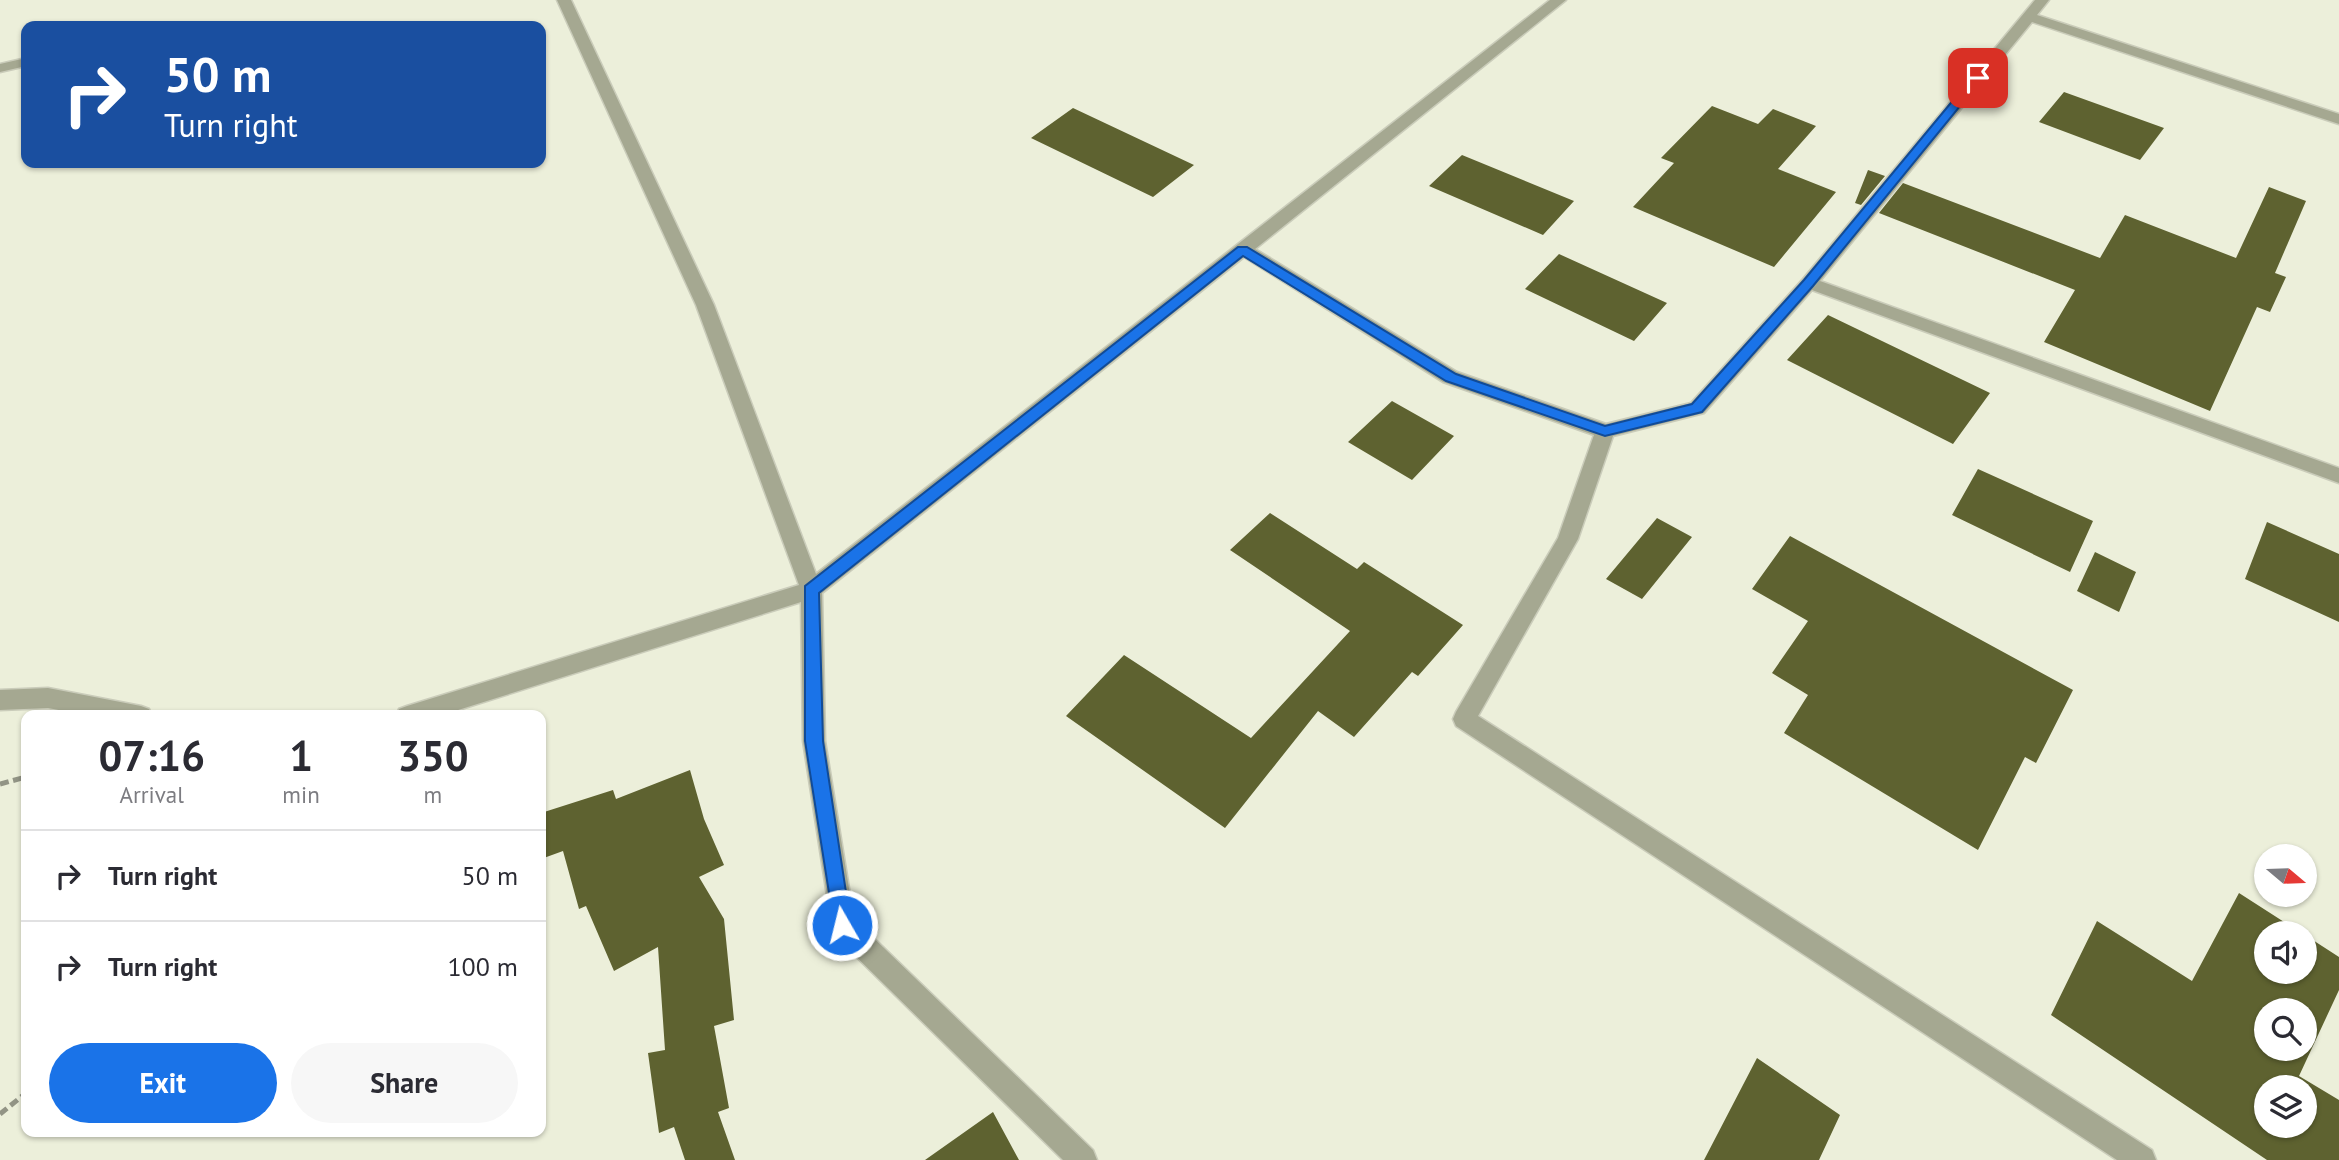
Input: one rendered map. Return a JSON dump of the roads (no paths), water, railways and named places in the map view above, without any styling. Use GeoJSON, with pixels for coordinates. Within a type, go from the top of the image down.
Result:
{"type":"FeatureCollection","features":[{"type":"Feature","properties":{"kind":"street"},"geometry":{"type":"LineString","coordinates":[[564,0],[705,305],[811,590],[814,741],[842,925],[1083,1160]]}},
{"type":"Feature","properties":{"kind":"street"},"geometry":{"type":"LineString","coordinates":[[426,710],[811,590],[1559,0]]}},
{"type":"Feature","properties":{"kind":"street"},"geometry":{"type":"LineString","coordinates":[[1243,250],[1451,377],[1605,431],[1697,408],[1808,283],[2042,0]]}},
{"type":"Feature","properties":{"kind":"street"},"geometry":{"type":"LineString","coordinates":[[2028,16],[2339,119]]}},
{"type":"Feature","properties":{"kind":"street"},"geometry":{"type":"LineString","coordinates":[[0,68],[21,63]]}},
{"type":"Feature","properties":{"kind":"street"},"geometry":{"type":"LineString","coordinates":[[1808,283],[2339,476]]}},
{"type":"Feature","properties":{"kind":"street"},"geometry":{"type":"LineString","coordinates":[[1605,431],[1568,539],[1464,719],[2142,1160]]}},
{"type":"Feature","properties":{"kind":"street"},"geometry":{"type":"LineString","coordinates":[[0,700],[48,698],[110,710]]}}]}
